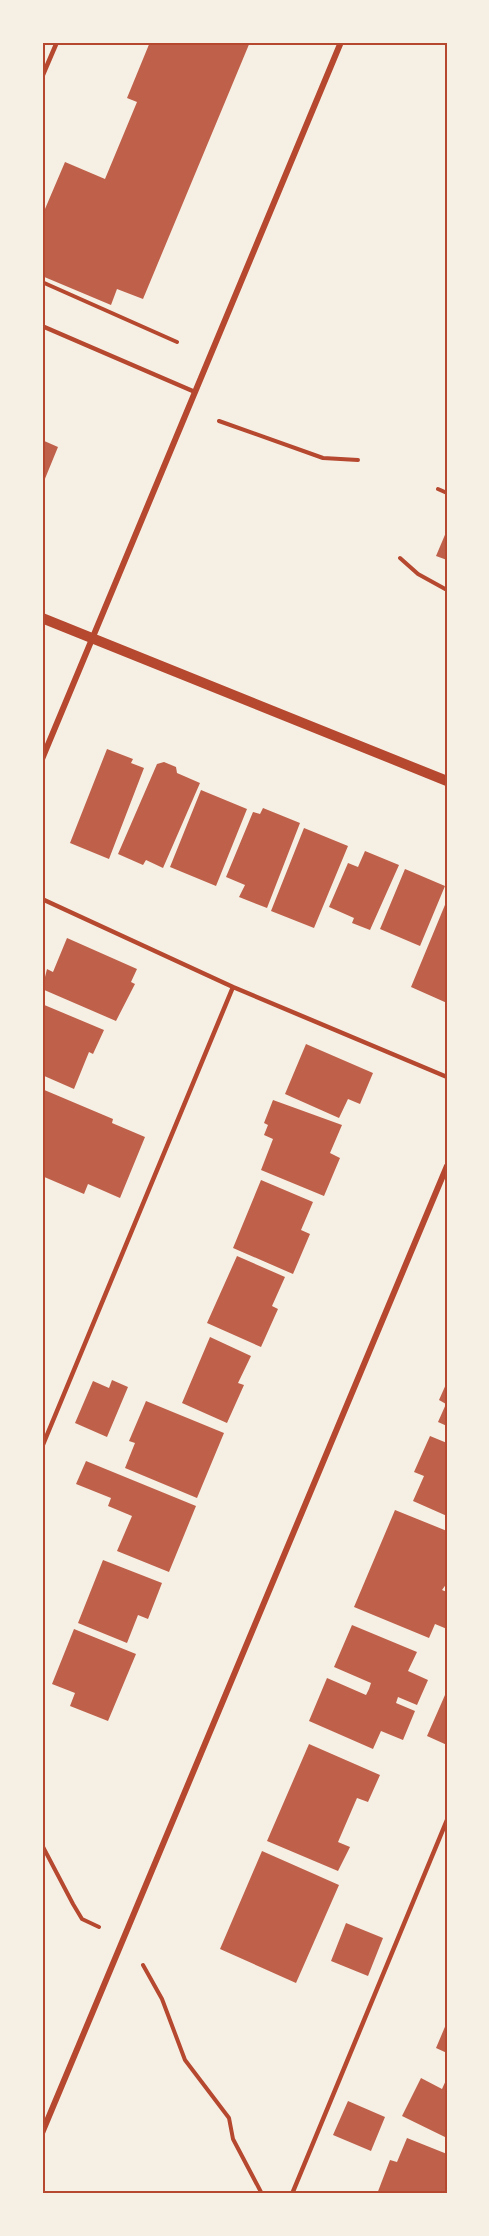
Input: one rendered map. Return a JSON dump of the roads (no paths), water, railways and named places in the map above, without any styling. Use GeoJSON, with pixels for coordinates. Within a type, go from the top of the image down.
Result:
{"type":"FeatureCollection","features":[{"type":"Feature","properties":{"kind":"street"},"geometry":{"type":"LineString","coordinates":[[42,759],[341,42]]}},
{"type":"Feature","properties":{"kind":"street"},"geometry":{"type":"LineString","coordinates":[[42,618],[447,781]]}},
{"type":"Feature","properties":{"kind":"street"},"geometry":{"type":"LineString","coordinates":[[42,2133],[447,1166]]}},
{"type":"Feature","properties":{"kind":"lane"},"geometry":{"type":"LineString","coordinates":[[42,78],[57,42]]}},
{"type":"Feature","properties":{"kind":"lane"},"geometry":{"type":"LineString","coordinates":[[42,326],[195,392]]}},
{"type":"Feature","properties":{"kind":"lane"},"geometry":{"type":"LineString","coordinates":[[42,899],[233,987],[447,1077]]}},
{"type":"Feature","properties":{"kind":"lane"},"geometry":{"type":"LineString","coordinates":[[42,1447],[233,987]]}},
{"type":"Feature","properties":{"kind":"lane"},"geometry":{"type":"LineString","coordinates":[[292,2194],[447,1820]]}}]}
